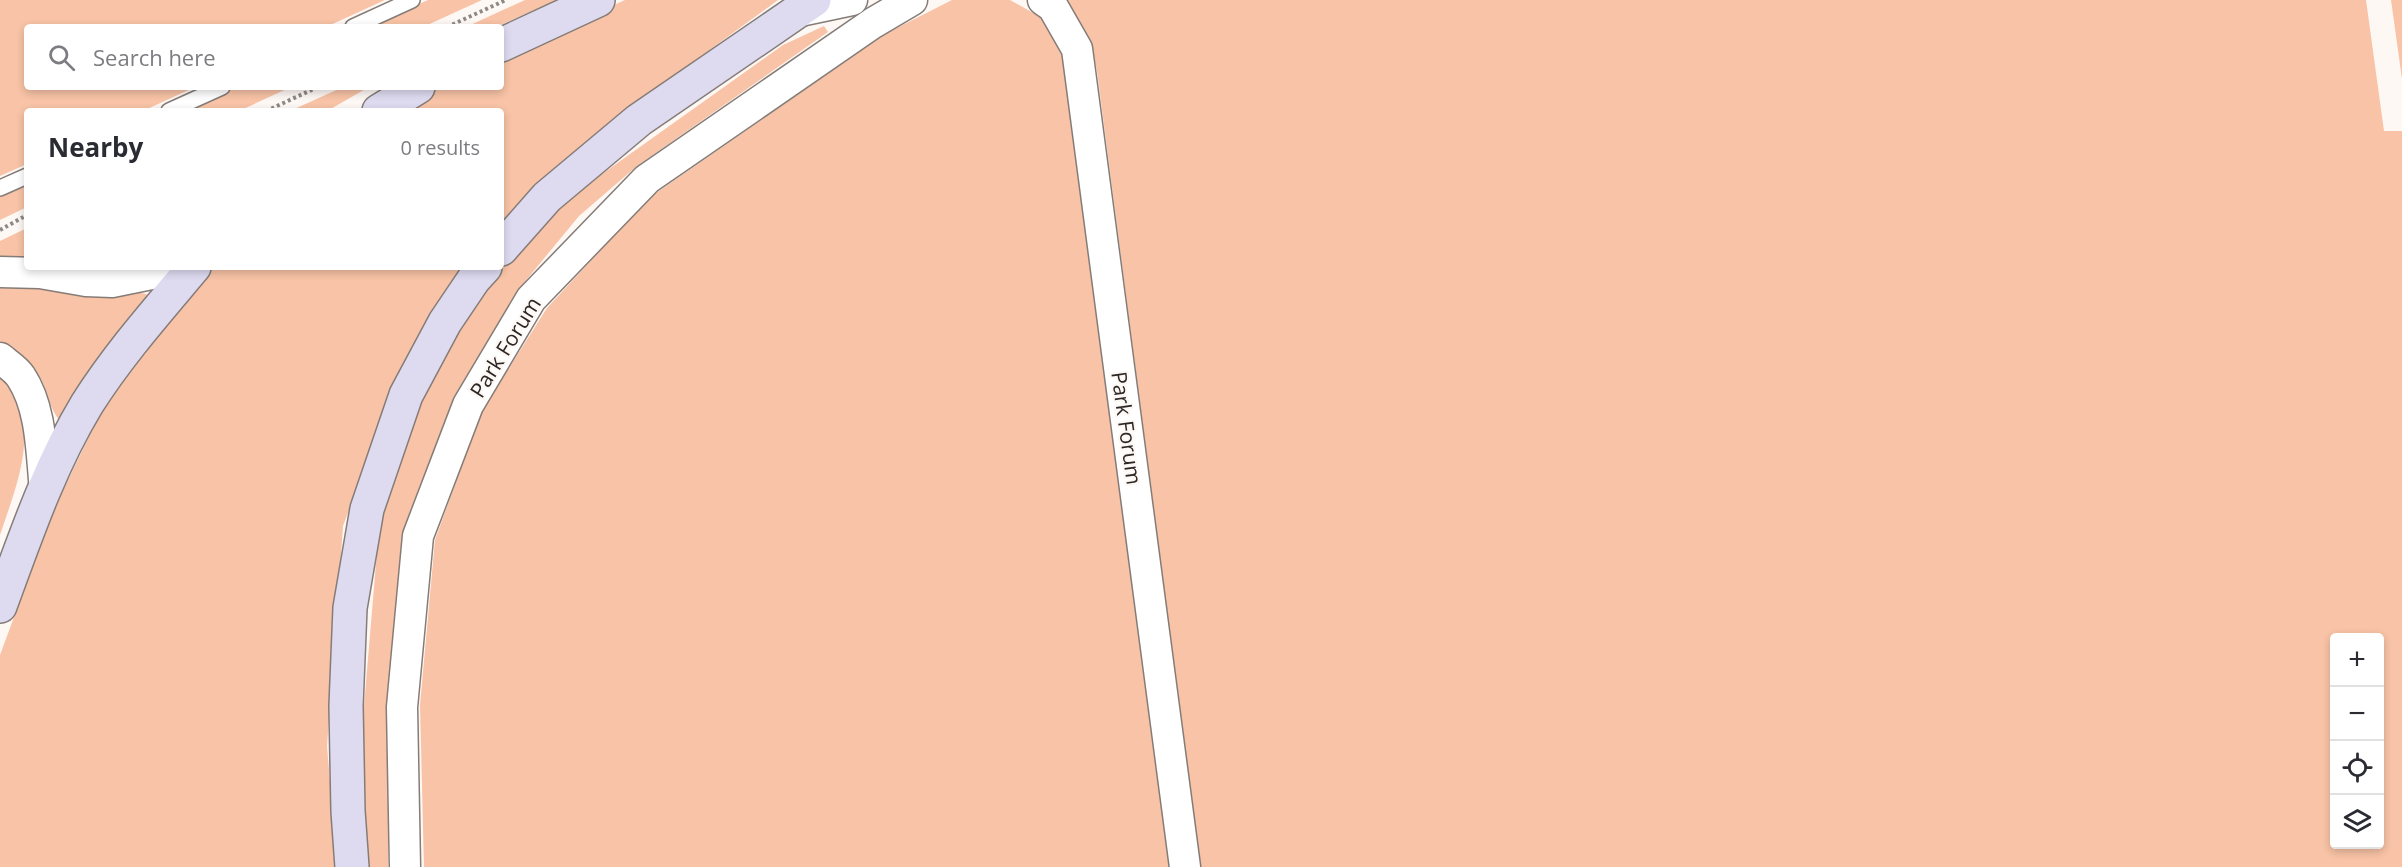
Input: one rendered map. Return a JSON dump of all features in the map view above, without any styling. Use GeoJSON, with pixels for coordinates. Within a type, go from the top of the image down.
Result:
{"type":"FeatureCollection","features":[{"type":"Feature","properties":{"kind":"main road"},"geometry":{"type":"LineString","coordinates":[[504,44],[598,0]]}},
{"type":"Feature","properties":{"kind":"main road"},"geometry":{"type":"LineString","coordinates":[[504,246],[547,197],[639,120],[805,6]]}},
{"type":"Feature","properties":{"kind":"main road"},"geometry":{"type":"LineString","coordinates":[[384,108],[413,90]]}},
{"type":"Feature","properties":{"kind":"main road"},"geometry":{"type":"LineString","coordinates":[[0,606],[45,490],[87,405],[136,336],[191,270]]}},
{"type":"Feature","properties":{"kind":"main road"},"geometry":{"type":"LineString","coordinates":[[352,867],[348,811],[346,706],[351,608],[367,509],[406,395],[445,322],[483,270]]}},
{"type":"Feature","properties":{"kind":"street"},"geometry":{"type":"LineString","coordinates":[[805,6],[852,0]]}},
{"type":"Feature","properties":{"kind":"street","name":"Park Forum"},"geometry":{"type":"LineString","coordinates":[[405,867],[402,707],[418,536],[468,405],[531,298],[647,178],[873,22],[912,0]]}},
{"type":"Feature","properties":{"kind":"street","name":"Park Forum"},"geometry":{"type":"LineString","coordinates":[[1042,0],[1053,8],[1077,49],[1185,867]]}},
{"type":"Feature","properties":{"kind":"street"},"geometry":{"type":"LineString","coordinates":[[0,272],[40,273],[112,282],[171,270]]}},
{"type":"Feature","properties":{"kind":"street"},"geometry":{"type":"LineString","coordinates":[[0,358],[20,375],[31,396],[37,419],[45,490]]}},
{"type":"Feature","properties":{"kind":"lane"},"geometry":{"type":"LineString","coordinates":[[360,24],[412,0]]}},
{"type":"Feature","properties":{"kind":"lane"},"geometry":{"type":"LineString","coordinates":[[176,108],[215,90]]}},
{"type":"Feature","properties":{"kind":"lane"},"geometry":{"type":"LineString","coordinates":[[0,188],[24,177]]}},
{"type":"Feature","properties":{"kind":"path"},"geometry":{"type":"LineString","coordinates":[[454,24],[506,0]]}},
{"type":"Feature","properties":{"kind":"path"},"geometry":{"type":"LineString","coordinates":[[272,108],[312,90]]}},
{"type":"Feature","properties":{"kind":"path"},"geometry":{"type":"LineString","coordinates":[[0,231],[24,217]]}},
{"type":"Feature","properties":{"kind":"shaded area"},"geometry":{"type":"Polygon","coordinates":[[[0,0],[385,0],[333,24],[24,24],[24,90],[188,90],[150,108],[24,108],[24,165],[0,176],[0,0]]]}},
{"type":"Feature","properties":{"kind":"shaded area"},"geometry":{"type":"Polygon","coordinates":[[[428,0],[482,0],[430,24],[376,24],[428,0]]]}},
{"type":"Feature","properties":{"kind":"shaded area"},"geometry":{"type":"Polygon","coordinates":[[[525,0],[557,0],[503,24],[473,24],[525,0]]]}},
{"type":"Feature","properties":{"kind":"shaded area"},"geometry":{"type":"Polygon","coordinates":[[[625,0],[778,0],[605,126],[504,220],[504,108],[406,108],[435,90],[504,90],[504,55],[625,0]]]}},
{"type":"Feature","properties":{"kind":"shaded area"},"geometry":{"type":"Polygon","coordinates":[[[952,0],[1010,0],[1044,19],[1062,56],[1172,867],[424,867],[420,705],[435,540],[481,412],[547,308],[649,198],[885,34],[952,0]]]}},
{"type":"Feature","properties":{"kind":"shaded area"},"geometry":{"type":"Polygon","coordinates":[[[1065,0],[2366,0],[2384,131],[2402,131],[2402,867],[1200,867],[1097,71],[1091,43],[1065,0]]]}},
{"type":"Feature","properties":{"kind":"shaded area"},"geometry":{"type":"Polygon","coordinates":[[[2391,0],[2402,0],[2402,79],[2391,0]]]}},
{"type":"Feature","properties":{"kind":"shaded area"},"geometry":{"type":"Polygon","coordinates":[[[824,26],[828,32],[637,166],[579,216],[518,290],[454,397],[406,533],[389,705],[388,867],[364,867],[364,706],[379,528],[426,387],[495,274],[499,270],[504,270],[504,265],[567,199],[783,45],[824,26]]]}},
{"type":"Feature","properties":{"kind":"shaded area"},"geometry":{"type":"Polygon","coordinates":[[[230,90],[284,90],[246,108],[192,108],[230,90]]]}},
{"type":"Feature","properties":{"kind":"shaded area"},"geometry":{"type":"Polygon","coordinates":[[[336,90],[364,90],[332,108],[297,108],[336,90]]]}},
{"type":"Feature","properties":{"kind":"shaded area"},"geometry":{"type":"Polygon","coordinates":[[[24,184],[24,208],[0,220],[0,195],[24,184]]]}},
{"type":"Feature","properties":{"kind":"shaded area"},"geometry":{"type":"Polygon","coordinates":[[[24,229],[24,263],[0,262],[0,241],[24,229]]]}},
{"type":"Feature","properties":{"kind":"shaded area"},"geometry":{"type":"Polygon","coordinates":[[[205,270],[459,270],[400,374],[343,526],[327,746],[337,867],[0,867],[0,655],[54,509],[104,406],[135,356],[205,270]]]}},
{"type":"Feature","properties":{"kind":"shaded area"},"geometry":{"type":"Polygon","coordinates":[[[0,283],[138,292],[149,297],[61,421],[55,414],[37,373],[23,358],[0,341],[0,283]]]}},
{"type":"Feature","properties":{"kind":"shaded area"},"geometry":{"type":"Polygon","coordinates":[[[0,376],[14,394],[21,413],[24,433],[19,474],[0,535],[0,376]]]}}]}
